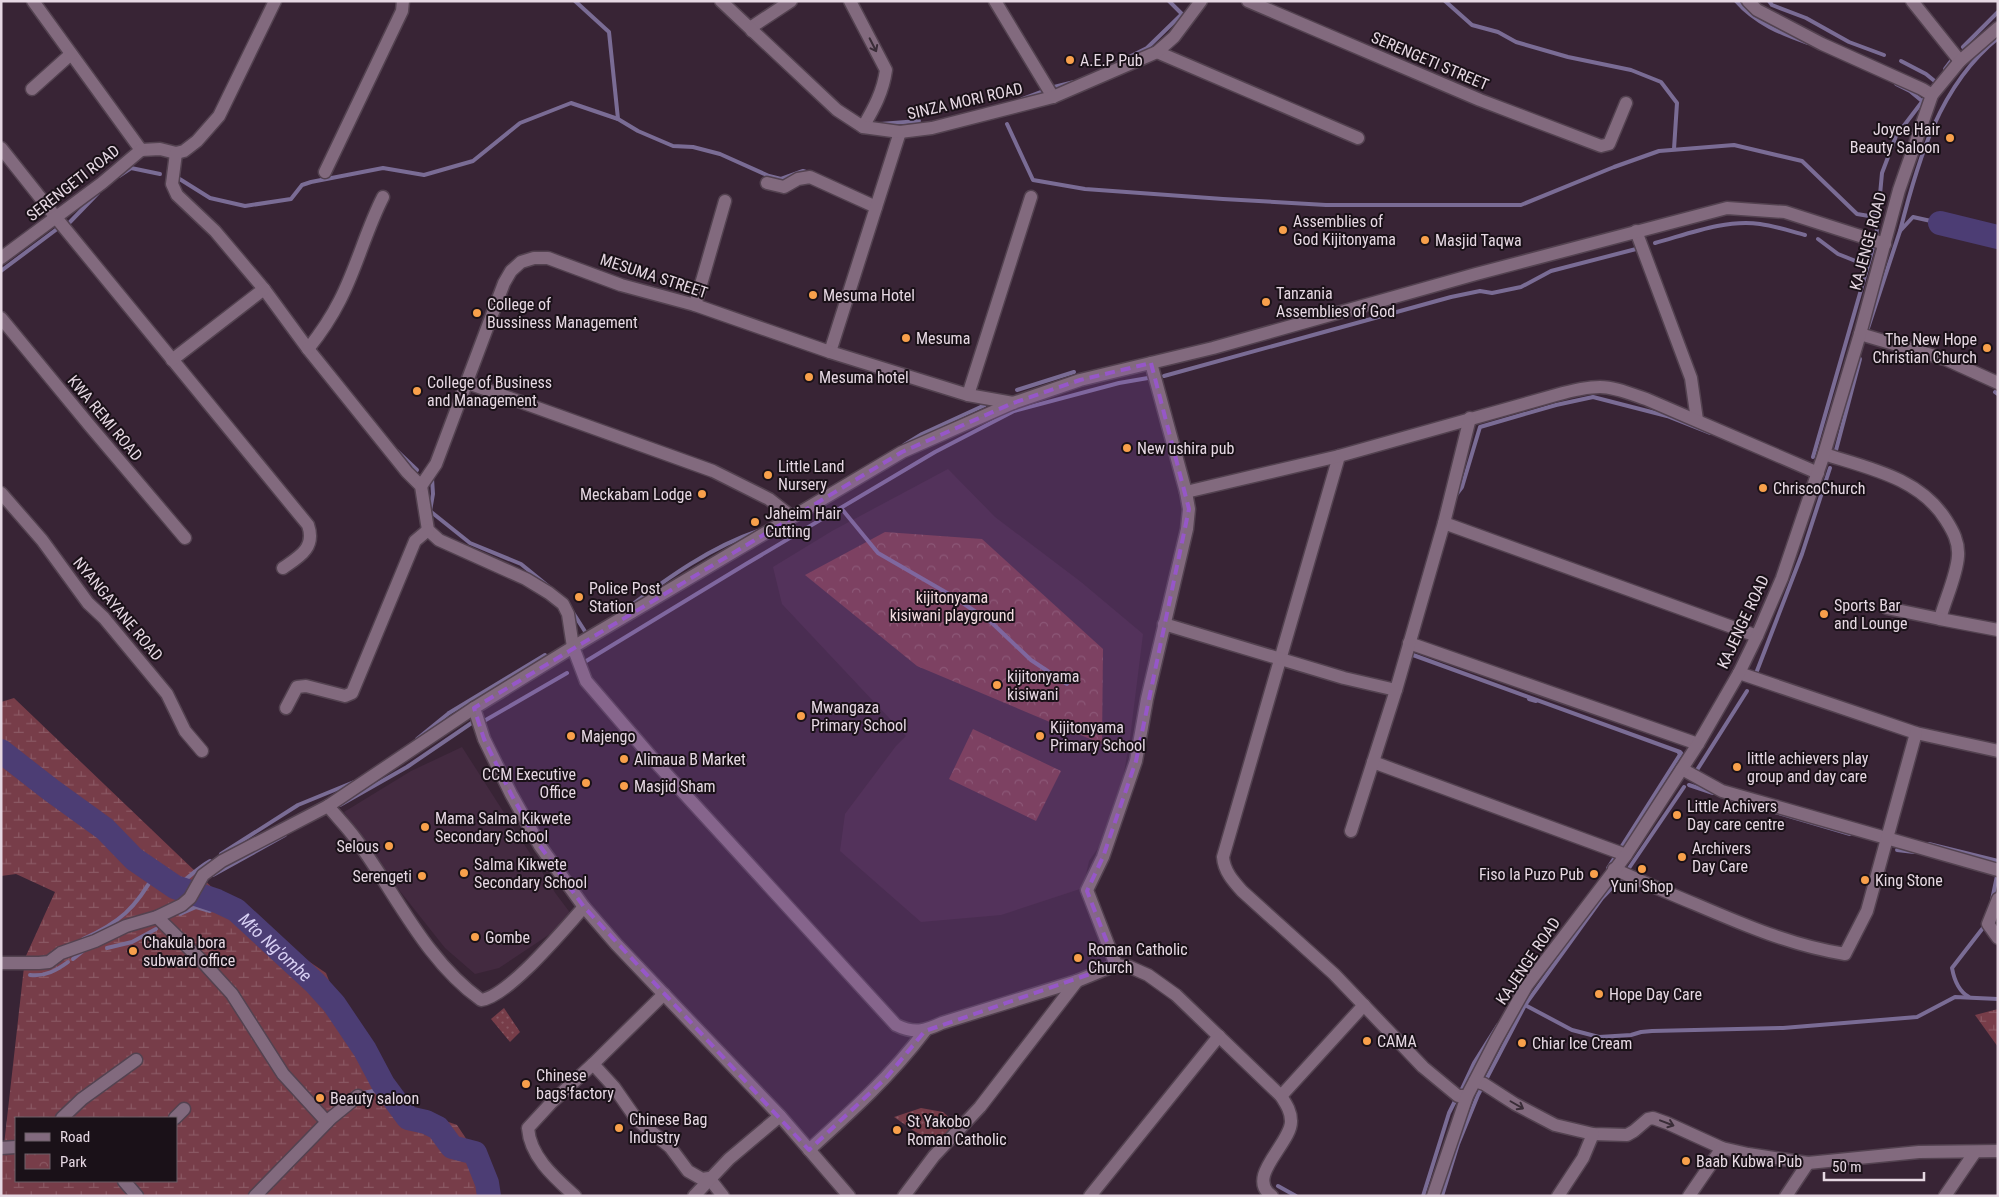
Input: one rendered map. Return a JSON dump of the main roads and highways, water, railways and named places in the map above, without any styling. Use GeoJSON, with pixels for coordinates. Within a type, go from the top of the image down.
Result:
{"type":"FeatureCollection","features":[{"type":"Feature","properties":{"kind":"waterway"},"geometry":{"type":"LineString","coordinates":[[575,1],[609,32],[618,119],[638,131],[673,146],[693,147],[720,154],[769,176],[781,179],[803,171],[809,173]]}},
{"type":"Feature","properties":{"kind":"waterway"},"geometry":{"type":"LineString","coordinates":[[1117,63],[1147,48],[1182,14],[1169,1]]}},
{"type":"Feature","properties":{"kind":"waterway"},"geometry":{"type":"LineString","coordinates":[[1445,1],[1472,25],[1498,32],[1516,42],[1568,57],[1631,70],[1661,82],[1677,103],[1674,149]]}},
{"type":"Feature","properties":{"kind":"waterway"},"geometry":{"type":"LineString","coordinates":[[1736,1],[1760,22],[1779,32],[1808,43]]}},
{"type":"Feature","properties":{"kind":"waterway"},"geometry":{"type":"LineString","coordinates":[[1769,1],[1772,5],[1806,18],[1849,42],[1884,55]]}},
{"type":"Feature","properties":{"kind":"waterway"},"geometry":{"type":"LineString","coordinates":[[1963,47],[1998,12]]}},
{"type":"Feature","properties":{"kind":"waterway"},"geometry":{"type":"LineString","coordinates":[[1940,223],[1913,217],[1900,231],[1923,151],[1946,101],[1960,78],[1998,38]]}},
{"type":"Feature","properties":{"kind":"waterway"},"geometry":{"type":"LineString","coordinates":[[1945,69],[1954,57]]}},
{"type":"Feature","properties":{"kind":"waterway"},"geometry":{"type":"LineString","coordinates":[[1901,61],[1926,74],[1937,83]]}},
{"type":"Feature","properties":{"kind":"waterway"},"geometry":{"type":"LineString","coordinates":[[1054,87],[1074,82]]}},
{"type":"Feature","properties":{"kind":"waterway"},"geometry":{"type":"LineString","coordinates":[[1896,84],[1910,91],[1922,101]]}},
{"type":"Feature","properties":{"kind":"waterway"},"geometry":{"type":"LineString","coordinates":[[1022,99],[1046,90]]}},
{"type":"Feature","properties":{"kind":"waterway"},"geometry":{"type":"LineString","coordinates":[[1876,238],[1882,173],[1896,136],[1928,94]]}},
{"type":"Feature","properties":{"kind":"waterway"},"geometry":{"type":"LineString","coordinates":[[178,178],[210,198],[245,206],[291,199],[302,185],[311,182],[383,168],[424,175],[473,161],[520,123],[571,103],[618,119]]}},
{"type":"Feature","properties":{"kind":"waterway"},"geometry":{"type":"LineString","coordinates":[[880,124],[919,121]]}},
{"type":"Feature","properties":{"kind":"waterway"},"geometry":{"type":"LineString","coordinates":[[1007,124],[1033,180],[1085,189],[1326,205],[1521,205],[1659,151],[1734,145],[1802,161],[1857,214],[1878,215]]}},
{"type":"Feature","properties":{"kind":"waterway"},"geometry":{"type":"LineString","coordinates":[[119,176],[131,168],[160,174]]}},
{"type":"Feature","properties":{"kind":"waterway"},"geometry":{"type":"LineString","coordinates":[[70,222],[98,193]]}},
{"type":"Feature","properties":{"kind":"waterway"},"geometry":{"type":"LineString","coordinates":[[1655,243],[1720,225],[1747,223],[1777,227],[1805,235]]}},
{"type":"Feature","properties":{"kind":"waterway"},"geometry":{"type":"LineString","coordinates":[[1940,223],[1998,237]]}},
{"type":"Feature","properties":{"kind":"waterway"},"geometry":{"type":"LineString","coordinates":[[1,271],[61,226]]}},
{"type":"Feature","properties":{"kind":"waterway"},"geometry":{"type":"LineString","coordinates":[[1867,331],[1900,231]]}},
{"type":"Feature","properties":{"kind":"waterway"},"geometry":{"type":"LineString","coordinates":[[1818,239],[1838,254],[1863,264],[1865,272]]}},
{"type":"Feature","properties":{"kind":"waterway"},"geometry":{"type":"LineString","coordinates":[[1164,376],[1451,297],[1480,291],[1492,293],[1521,287],[1551,271],[1640,248]]}},
{"type":"Feature","properties":{"kind":"waterway"},"geometry":{"type":"LineString","coordinates":[[1813,457],[1873,248]]}},
{"type":"Feature","properties":{"kind":"waterway"},"geometry":{"type":"LineString","coordinates":[[1835,454],[1860,359]]}},
{"type":"Feature","properties":{"kind":"waterway"},"geometry":{"type":"LineString","coordinates":[[1017,390],[1074,372]]}},
{"type":"Feature","properties":{"kind":"waterway"},"geometry":{"type":"LineString","coordinates":[[583,663],[935,452],[1014,411],[1119,383],[1148,378]]}},
{"type":"Feature","properties":{"kind":"waterway"},"geometry":{"type":"LineString","coordinates":[[1456,495],[1462,487],[1480,427],[1556,405],[1593,397],[1667,416],[1710,433]]}},
{"type":"Feature","properties":{"kind":"waterway"},"geometry":{"type":"LineString","coordinates":[[904,445],[922,434],[985,405]]}},
{"type":"Feature","properties":{"kind":"waterway"},"geometry":{"type":"LineString","coordinates":[[397,451],[417,470]]}},
{"type":"Feature","properties":{"kind":"waterway"},"geometry":{"type":"LineString","coordinates":[[1755,676],[1802,554],[1830,468]]}},
{"type":"Feature","properties":{"kind":"waterway"},"geometry":{"type":"LineString","coordinates":[[432,478],[433,494],[430,511],[470,543],[521,564],[548,586]]}},
{"type":"Feature","properties":{"kind":"waterway"},"geometry":{"type":"LineString","coordinates":[[841,508],[878,553],[954,597],[992,623],[1031,660],[1067,684]]}},
{"type":"Feature","properties":{"kind":"waterway"},"geometry":{"type":"LineString","coordinates":[[629,607],[707,554],[758,531]]}},
{"type":"Feature","properties":{"kind":"waterway"},"geometry":{"type":"LineString","coordinates":[[572,611],[586,633],[590,632]]}},
{"type":"Feature","properties":{"kind":"waterway"},"geometry":{"type":"LineString","coordinates":[[1410,651],[1413,655],[1680,752]]}},
{"type":"Feature","properties":{"kind":"waterway"},"geometry":{"type":"LineString","coordinates":[[449,713],[545,655]]}},
{"type":"Feature","properties":{"kind":"waterway"},"geometry":{"type":"LineString","coordinates":[[482,720],[484,721],[567,673]]}},
{"type":"Feature","properties":{"kind":"waterway"},"geometry":{"type":"LineString","coordinates":[[1697,770],[1747,691]]}},
{"type":"Feature","properties":{"kind":"waterway"},"geometry":{"type":"LineString","coordinates":[[1529,699],[1536,701]]}},
{"type":"Feature","properties":{"kind":"waterway"},"geometry":{"type":"LineString","coordinates":[[417,739],[449,713]]}},
{"type":"Feature","properties":{"kind":"waterway"},"geometry":{"type":"LineString","coordinates":[[340,805],[407,767],[476,720]]}},
{"type":"Feature","properties":{"kind":"waterway","name":"Mto Ng'ombe"},"geometry":{"type":"LineString","coordinates":[[1,751],[105,829],[134,859],[175,887],[217,901],[236,910],[315,983],[334,1004],[365,1050],[383,1084],[408,1118],[426,1122],[438,1128],[452,1147],[475,1153],[487,1183],[489,1196]]}},
{"type":"Feature","properties":{"kind":"waterway"},"geometry":{"type":"LineString","coordinates":[[1608,868],[1681,753],[1679,753]]}},
{"type":"Feature","properties":{"kind":"waterway"},"geometry":{"type":"LineString","coordinates":[[221,854],[298,805],[354,782]]}},
{"type":"Feature","properties":{"kind":"waterway"},"geometry":{"type":"LineString","coordinates":[[1689,785],[1713,793]]}},
{"type":"Feature","properties":{"kind":"waterway"},"geometry":{"type":"LineString","coordinates":[[1684,787],[1625,874],[1602,898],[1525,1005],[1572,1030],[1599,1037],[1631,1035],[1652,1031],[1783,1028],[1917,1017],[1955,997],[1998,999]]}},
{"type":"Feature","properties":{"kind":"waterway"},"geometry":{"type":"LineString","coordinates":[[1775,812],[1850,834]]}},
{"type":"Feature","properties":{"kind":"waterway"},"geometry":{"type":"LineString","coordinates":[[213,875],[285,835]]}},
{"type":"Feature","properties":{"kind":"waterway"},"geometry":{"type":"LineString","coordinates":[[1929,844],[1998,861]]}},
{"type":"Feature","properties":{"kind":"waterway"},"geometry":{"type":"LineString","coordinates":[[1897,850],[1914,852]]}},
{"type":"Feature","properties":{"kind":"waterway"},"geometry":{"type":"LineString","coordinates":[[175,887],[210,861]]}},
{"type":"Feature","properties":{"kind":"waterway"},"geometry":{"type":"LineString","coordinates":[[83,939],[107,927],[125,913],[141,896],[155,873]]}},
{"type":"Feature","properties":{"kind":"waterway"},"geometry":{"type":"LineString","coordinates":[[1992,900],[1996,873]]}},
{"type":"Feature","properties":{"kind":"waterway"},"geometry":{"type":"LineString","coordinates":[[180,914],[196,907],[210,911]]}},
{"type":"Feature","properties":{"kind":"waterway"},"geometry":{"type":"LineString","coordinates":[[1969,997],[1957,984],[1952,968],[1986,924]]}},
{"type":"Feature","properties":{"kind":"waterway"},"geometry":{"type":"LineString","coordinates":[[107,948],[132,942],[156,929]]}},
{"type":"Feature","properties":{"kind":"waterway"},"geometry":{"type":"LineString","coordinates":[[73,959],[83,951]]}},
{"type":"Feature","properties":{"kind":"waterway"},"geometry":{"type":"LineString","coordinates":[[30,975],[41,975],[50,972],[68,962]]}},
{"type":"Feature","properties":{"kind":"waterway"},"geometry":{"type":"LineString","coordinates":[[1442,1196],[1458,1144],[1478,1095],[1525,1005]]}},
{"type":"Feature","properties":{"kind":"waterway"},"geometry":{"type":"LineString","coordinates":[[1460,1093],[1474,1063],[1498,1025]]}},
{"type":"Feature","properties":{"kind":"waterway"},"geometry":{"type":"LineString","coordinates":[[358,1094],[373,1091],[393,1096]]}},
{"type":"Feature","properties":{"kind":"waterway"},"geometry":{"type":"LineString","coordinates":[[1423,1196],[1449,1113],[1456,1099]]}},
{"type":"Feature","properties":{"kind":"waterway"},"geometry":{"type":"LineString","coordinates":[[1278,1186],[1296,1196]]}},
{"type":"Feature","properties":{"kind":"place","name":"A.E.P Pub"},"geometry":{"type":"Point","coordinates":[1070,60]}},
{"type":"Feature","properties":{"kind":"place","name":"Joyce Hair Beauty Saloon"},"geometry":{"type":"Point","coordinates":[1950,138]}},
{"type":"Feature","properties":{"kind":"place","name":"Assemblies of God Kijitonyama"},"geometry":{"type":"Point","coordinates":[1283,230]}},
{"type":"Feature","properties":{"kind":"place","name":"Masjid Taqwa"},"geometry":{"type":"Point","coordinates":[1425,240]}},
{"type":"Feature","properties":{"kind":"place","name":"Mesuma Hotel"},"geometry":{"type":"Point","coordinates":[813,295]}},
{"type":"Feature","properties":{"kind":"place","name":"Tanzania Assemblies of God"},"geometry":{"type":"Point","coordinates":[1266,302]}},
{"type":"Feature","properties":{"kind":"place","name":"College of Bussiness Management"},"geometry":{"type":"Point","coordinates":[477,313]}},
{"type":"Feature","properties":{"kind":"place","name":"Mesuma"},"geometry":{"type":"Point","coordinates":[906,338]}},
{"type":"Feature","properties":{"kind":"place","name":"The New Hope Christian Church"},"geometry":{"type":"Point","coordinates":[1987,348]}},
{"type":"Feature","properties":{"kind":"place","name":"Mesuma hotel"},"geometry":{"type":"Point","coordinates":[809,377]}},
{"type":"Feature","properties":{"kind":"place","name":"College of Business and Management"},"geometry":{"type":"Point","coordinates":[417,391]}},
{"type":"Feature","properties":{"kind":"place","name":"New ushira pub"},"geometry":{"type":"Point","coordinates":[1127,448]}},
{"type":"Feature","properties":{"kind":"place","name":"Little Land Nursery"},"geometry":{"type":"Point","coordinates":[768,475]}},
{"type":"Feature","properties":{"kind":"place","name":"ChriscoChurch"},"geometry":{"type":"Point","coordinates":[1763,488]}},
{"type":"Feature","properties":{"kind":"place","name":"Meckabam Lodge"},"geometry":{"type":"Point","coordinates":[702,494]}},
{"type":"Feature","properties":{"kind":"place","name":"Jaheim Hair Cutting"},"geometry":{"type":"Point","coordinates":[755,522]}},
{"type":"Feature","properties":{"kind":"place","name":"Police Post Station"},"geometry":{"type":"Point","coordinates":[579,597]}},
{"type":"Feature","properties":{"kind":"place","name":"Sports Bar and Lounge"},"geometry":{"type":"Point","coordinates":[1824,614]}},
{"type":"Feature","properties":{"kind":"place","name":"kijitonyama kisiwani"},"geometry":{"type":"Point","coordinates":[997,685]}},
{"type":"Feature","properties":{"kind":"place","name":"Mwangaza Primary School"},"geometry":{"type":"Point","coordinates":[801,716]}},
{"type":"Feature","properties":{"kind":"place","name":"Majengo"},"geometry":{"type":"Point","coordinates":[571,736]}},
{"type":"Feature","properties":{"kind":"place","name":"Kijitonyama Primary School"},"geometry":{"type":"Point","coordinates":[1040,736]}},
{"type":"Feature","properties":{"kind":"place","name":"Alimaua B Market"},"geometry":{"type":"Point","coordinates":[624,759]}},
{"type":"Feature","properties":{"kind":"place","name":"little achievers play group and day care"},"geometry":{"type":"Point","coordinates":[1737,767]}},
{"type":"Feature","properties":{"kind":"place","name":"CCM Executive Office"},"geometry":{"type":"Point","coordinates":[586,783]}},
{"type":"Feature","properties":{"kind":"place","name":"Masjid Sham"},"geometry":{"type":"Point","coordinates":[624,786]}},
{"type":"Feature","properties":{"kind":"place","name":"Little Achivers Day care centre"},"geometry":{"type":"Point","coordinates":[1677,815]}},
{"type":"Feature","properties":{"kind":"place","name":"Mama Salma Kikwete Secondary School"},"geometry":{"type":"Point","coordinates":[425,827]}},
{"type":"Feature","properties":{"kind":"place","name":"Selous"},"geometry":{"type":"Point","coordinates":[389,846]}},
{"type":"Feature","properties":{"kind":"place","name":"Archivers Day Care"},"geometry":{"type":"Point","coordinates":[1682,857]}},
{"type":"Feature","properties":{"kind":"place","name":"Yuni Shop"},"geometry":{"type":"Point","coordinates":[1642,869]}},
{"type":"Feature","properties":{"kind":"place","name":"Salma Kikwete Secondary School"},"geometry":{"type":"Point","coordinates":[464,873]}},
{"type":"Feature","properties":{"kind":"place","name":"Fiso la Puzo Pub"},"geometry":{"type":"Point","coordinates":[1594,874]}},
{"type":"Feature","properties":{"kind":"place","name":"Serengeti"},"geometry":{"type":"Point","coordinates":[422,876]}},
{"type":"Feature","properties":{"kind":"place","name":"King Stone"},"geometry":{"type":"Point","coordinates":[1865,880]}},
{"type":"Feature","properties":{"kind":"place","name":"Gombe"},"geometry":{"type":"Point","coordinates":[475,937]}},
{"type":"Feature","properties":{"kind":"place","name":"Chakula bora subward office"},"geometry":{"type":"Point","coordinates":[133,951]}},
{"type":"Feature","properties":{"kind":"place","name":"Roman Catholic Church"},"geometry":{"type":"Point","coordinates":[1078,958]}},
{"type":"Feature","properties":{"kind":"place","name":"Hope Day Care"},"geometry":{"type":"Point","coordinates":[1599,994]}},
{"type":"Feature","properties":{"kind":"place","name":"CAMA"},"geometry":{"type":"Point","coordinates":[1367,1041]}},
{"type":"Feature","properties":{"kind":"place","name":"Chiar Ice Cream"},"geometry":{"type":"Point","coordinates":[1522,1043]}},
{"type":"Feature","properties":{"kind":"place","name":"Chinese bags'factory"},"geometry":{"type":"Point","coordinates":[526,1084]}},
{"type":"Feature","properties":{"kind":"place","name":"Beauty saloon"},"geometry":{"type":"Point","coordinates":[320,1098]}},
{"type":"Feature","properties":{"kind":"place","name":"Chinese Bag Industry"},"geometry":{"type":"Point","coordinates":[619,1128]}},
{"type":"Feature","properties":{"kind":"place","name":"St Yakobo Roman Catholic"},"geometry":{"type":"Point","coordinates":[897,1130]}},
{"type":"Feature","properties":{"kind":"place","name":"Baab Kubwa Pub"},"geometry":{"type":"Point","coordinates":[1686,1161]}},
{"type":"Feature","properties":{"kind":"park label","name":"kijitonyama kisiwani playground"},"geometry":{"type":"Point","coordinates":[952,606]}}]}
